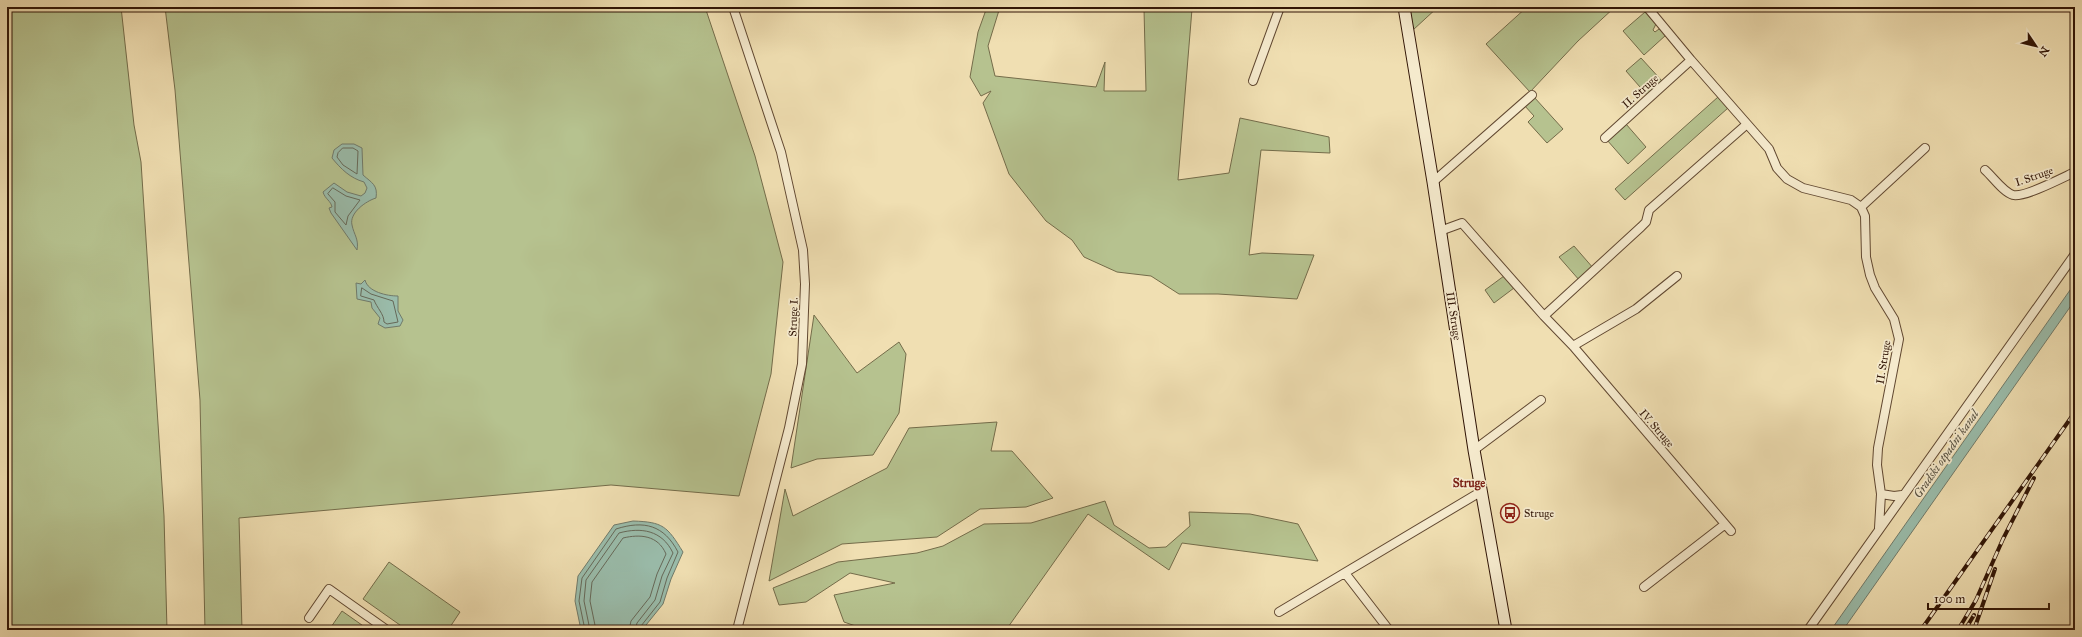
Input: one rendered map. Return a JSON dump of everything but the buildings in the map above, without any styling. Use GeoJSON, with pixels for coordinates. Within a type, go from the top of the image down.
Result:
{"type":"FeatureCollection","features":[{"type":"Feature","properties":{"kind":"street","name":"Struge I."},"geometry":{"type":"LineString","coordinates":[[733,7],[781,152],[803,250],[805,284],[802,364],[789,428],[737,630]]}},
{"type":"Feature","properties":{"kind":"street"},"geometry":{"type":"LineString","coordinates":[[1253,81],[1280,7]]}},
{"type":"Feature","properties":{"kind":"street","name":"III. Struge"},"geometry":{"type":"LineString","coordinates":[[1404,7],[1433,182],[1474,450],[1506,630]]}},
{"type":"Feature","properties":{"kind":"street"},"geometry":{"type":"LineString","coordinates":[[1647,7],[1690,60],[1769,149],[1782,175],[1793,184],[1813,191],[1851,200],[1861,207],[1925,148]]}},
{"type":"Feature","properties":{"kind":"street","name":"II. Struge"},"geometry":{"type":"LineString","coordinates":[[1605,138],[1690,60]]}},
{"type":"Feature","properties":{"kind":"street"},"geometry":{"type":"LineString","coordinates":[[1433,182],[1532,95]]}},
{"type":"Feature","properties":{"kind":"street"},"geometry":{"type":"LineString","coordinates":[[1544,316],[1646,222],[1649,210],[1747,124]]}},
{"type":"Feature","properties":{"kind":"street","name":"I. Struge"},"geometry":{"type":"LineString","coordinates":[[1985,170],[2008,191],[2017,195],[2040,188],[2075,172]]}},
{"type":"Feature","properties":{"kind":"street","name":"II. Struge"},"geometry":{"type":"LineString","coordinates":[[1861,207],[1865,216],[1866,257],[1870,275],[1875,288],[1894,319],[1899,339],[1878,448],[1877,465],[1881,494],[1879,528]]}},
{"type":"Feature","properties":{"kind":"street","name":"IV. Struge"},"geometry":{"type":"LineString","coordinates":[[1440,232],[1462,223],[1544,316],[1573,346],[1728,528],[1644,587]]}},
{"type":"Feature","properties":{"kind":"street"},"geometry":{"type":"LineString","coordinates":[[1808,630],[1902,495],[2075,254]]}},
{"type":"Feature","properties":{"kind":"street"},"geometry":{"type":"LineString","coordinates":[[1573,346],[1636,308],[1677,276]]}},
{"type":"Feature","properties":{"kind":"street"},"geometry":{"type":"LineString","coordinates":[[1474,450],[1541,400]]}},
{"type":"Feature","properties":{"kind":"street"},"geometry":{"type":"LineString","coordinates":[[1279,612],[1482,491]]}},
{"type":"Feature","properties":{"kind":"street"},"geometry":{"type":"LineString","coordinates":[[1881,494],[1894,496],[1902,495]]}},
{"type":"Feature","properties":{"kind":"street"},"geometry":{"type":"LineString","coordinates":[[1345,573],[1389,630]]}},
{"type":"Feature","properties":{"kind":"street"},"geometry":{"type":"LineString","coordinates":[[309,618],[329,589],[387,630]]}},
{"type":"Feature","properties":{"kind":"green space"},"geometry":{"type":"Polygon","coordinates":[[[7,7],[121,7],[134,125],[141,162],[164,516],[167,630],[7,630],[7,7]]]}},
{"type":"Feature","properties":{"kind":"green space"},"geometry":{"type":"Polygon","coordinates":[[[165,7],[705,7],[755,156],[783,262],[771,374],[739,496],[611,485],[239,518],[242,630],[205,630],[200,400],[175,90],[165,7]]]}},
{"type":"Feature","properties":{"kind":"green space"},"geometry":{"type":"Polygon","coordinates":[[[987,7],[1000,7],[988,46],[995,76],[1096,87],[1105,62],[1104,91],[1146,91],[1144,9],[1192,9],[1178,180],[1229,173],[1240,118],[1329,137],[1330,153],[1261,150],[1249,255],[1262,253],[1314,255],[1297,299],[1218,294],[1179,294],[1151,276],[1117,272],[1084,257],[1072,240],[1046,221],[1009,174],[983,103],[991,91],[981,96],[970,77],[978,32],[987,7]]]}},
{"type":"Feature","properties":{"kind":"green space"},"geometry":{"type":"Polygon","coordinates":[[[1409,7],[1438,7],[1413,30],[1409,7]]]}},
{"type":"Feature","properties":{"kind":"green space"},"geometry":{"type":"Polygon","coordinates":[[[1527,7],[1615,7],[1578,41],[1530,92],[1486,44],[1527,7]]]}},
{"type":"Feature","properties":{"kind":"green space"},"geometry":{"type":"Polygon","coordinates":[[[1645,12],[1656,24],[1653,30],[1655,32],[1659,29],[1666,35],[1644,55],[1623,31],[1645,12]]]}},
{"type":"Feature","properties":{"kind":"green space"},"geometry":{"type":"Polygon","coordinates":[[[1641,58],[1662,81],[1647,95],[1626,71],[1641,58]]]}},
{"type":"Feature","properties":{"kind":"green space"},"geometry":{"type":"Polygon","coordinates":[[[1534,97],[1563,129],[1547,143],[1528,122],[1534,116],[1524,105],[1534,97]]]}},
{"type":"Feature","properties":{"kind":"green space"},"geometry":{"type":"Polygon","coordinates":[[[1718,97],[1728,108],[1625,200],[1615,189],[1718,97]]]}},
{"type":"Feature","properties":{"kind":"green space"},"geometry":{"type":"Polygon","coordinates":[[[1626,124],[1646,147],[1628,164],[1607,140],[1626,124]]]}},
{"type":"Feature","properties":{"kind":"green space"},"geometry":{"type":"Polygon","coordinates":[[[1574,246],[1594,269],[1580,281],[1559,257],[1574,246]]]}},
{"type":"Feature","properties":{"kind":"green space"},"geometry":{"type":"Polygon","coordinates":[[[1504,276],[1514,288],[1494,303],[1485,290],[1504,276]]]}},
{"type":"Feature","properties":{"kind":"green space"},"geometry":{"type":"Polygon","coordinates":[[[814,315],[857,373],[899,342],[906,354],[899,413],[873,455],[817,459],[791,468],[814,315]]]}},
{"type":"Feature","properties":{"kind":"green space"},"geometry":{"type":"Polygon","coordinates":[[[997,422],[991,451],[1012,451],[1053,498],[1026,507],[980,509],[937,537],[842,544],[769,581],[785,489],[793,516],[887,468],[909,428],[997,422]]]}},
{"type":"Feature","properties":{"kind":"green space"},"geometry":{"type":"Polygon","coordinates":[[[1105,501],[1114,525],[1149,548],[1166,547],[1190,526],[1189,512],[1250,514],[1298,524],[1318,561],[1182,543],[1169,570],[1088,514],[1006,630],[867,630],[844,622],[834,595],[895,583],[850,573],[806,602],[779,605],[773,588],[838,562],[917,553],[943,546],[984,524],[1031,523],[1105,501]]]}},
{"type":"Feature","properties":{"kind":"green space"},"geometry":{"type":"Polygon","coordinates":[[[389,562],[460,612],[448,630],[407,630],[363,599],[389,562]]]}},
{"type":"Feature","properties":{"kind":"green space"},"geometry":{"type":"Polygon","coordinates":[[[342,611],[369,630],[329,630],[342,611]]]}},
{"type":"Feature","properties":{"kind":"water"},"geometry":{"type":"Polygon","coordinates":[[[342,144],[354,144],[362,148],[363,175],[372,182],[376,190],[376,198],[359,208],[353,216],[352,225],[357,240],[357,250],[331,213],[329,208],[332,207],[323,192],[334,183],[347,192],[361,196],[365,193],[367,188],[364,182],[346,173],[332,158],[334,150],[342,144]]]}},
{"type":"Feature","properties":{"kind":"water"},"geometry":{"type":"Polygon","coordinates":[[[365,280],[370,288],[378,292],[398,296],[398,311],[403,320],[400,326],[385,328],[378,324],[380,318],[372,308],[371,302],[357,299],[356,283],[361,284],[365,280]]]}},
{"type":"Feature","properties":{"kind":"water"},"geometry":{"type":"Polygon","coordinates":[[[2075,283],[2075,300],[1843,630],[1831,630],[2075,283]]]}},
{"type":"Feature","properties":{"kind":"water"},"geometry":{"type":"Polygon","coordinates":[[[633,521],[658,524],[663,527],[673,536],[683,552],[671,579],[663,604],[642,630],[581,630],[575,601],[578,576],[614,525],[633,521]]]}},
{"type":"Feature","properties":{"kind":"railway"},"geometry":{"type":"LineString","coordinates":[[1921,630],[2075,412]]}},
{"type":"Feature","properties":{"kind":"railway"},"geometry":{"type":"LineString","coordinates":[[1958,630],[1976,600],[2003,539],[2034,478]]}},
{"type":"Feature","properties":{"kind":"railway"},"geometry":{"type":"LineString","coordinates":[[1974,630],[1995,569]]}},
{"type":"Feature","properties":{"kind":"railway"},"geometry":{"type":"LineString","coordinates":[[1965,630],[1974,615]]}},
{"type":"Feature","properties":{"kind":"place","name":"Struge"},"geometry":{"type":"Point","coordinates":[1510,513]}},
{"type":"Feature","properties":{"kind":"district","name":"Struge"},"geometry":{"type":"Point","coordinates":[1469,483]}},
{"type":"Feature","properties":{"kind":"water label","name":"Gradski otpadni kanal"},"geometry":{"type":"Point","coordinates":[1946,454]}}]}
